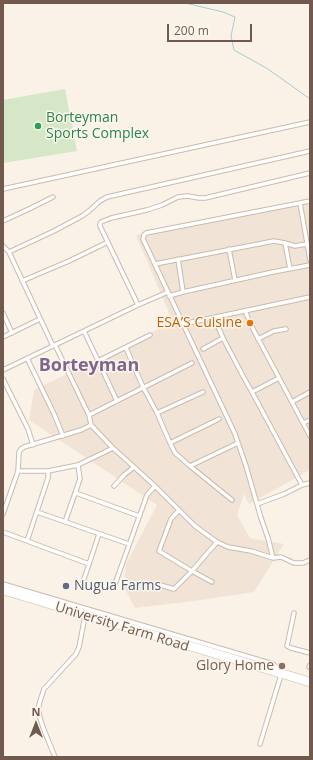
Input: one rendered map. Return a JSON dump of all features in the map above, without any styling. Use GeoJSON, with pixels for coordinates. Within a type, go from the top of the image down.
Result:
{"type":"FeatureCollection","features":[{"type":"Feature","properties":{"kind":"street"},"geometry":{"type":"LineString","coordinates":[[3,189],[310,122]]}},
{"type":"Feature","properties":{"kind":"street"},"geometry":{"type":"LineString","coordinates":[[9,252],[82,216],[107,197],[310,151]]}},
{"type":"Feature","properties":{"kind":"street"},"geometry":{"type":"LineString","coordinates":[[138,305],[100,225],[101,222],[147,210],[178,197],[188,196],[206,198],[310,173]]}},
{"type":"Feature","properties":{"kind":"street"},"geometry":{"type":"LineString","coordinates":[[3,221],[53,197]]}},
{"type":"Feature","properties":{"kind":"street"},"geometry":{"type":"LineString","coordinates":[[273,558],[238,443],[227,416],[168,294],[144,239],[144,235],[146,233],[310,201]]}},
{"type":"Feature","properties":{"kind":"street"},"geometry":{"type":"LineString","coordinates":[[300,203],[310,260]]}},
{"type":"Feature","properties":{"kind":"street"},"geometry":{"type":"LineString","coordinates":[[155,264],[274,241],[295,246],[308,246]]}},
{"type":"Feature","properties":{"kind":"street"},"geometry":{"type":"LineString","coordinates":[[22,281],[108,242]]}},
{"type":"Feature","properties":{"kind":"street"},"geometry":{"type":"LineString","coordinates":[[285,243],[290,269]]}},
{"type":"Feature","properties":{"kind":"street"},"geometry":{"type":"LineString","coordinates":[[3,246],[9,252],[40,319],[89,415],[91,425],[113,448],[155,486],[195,526],[217,542],[228,547],[251,551],[273,558],[281,557],[294,563],[303,563],[310,560]]}},
{"type":"Feature","properties":{"kind":"street"},"geometry":{"type":"LineString","coordinates":[[229,249],[235,280]]}},
{"type":"Feature","properties":{"kind":"street"},"geometry":{"type":"LineString","coordinates":[[178,259],[183,292]]}},
{"type":"Feature","properties":{"kind":"street"},"geometry":{"type":"LineString","coordinates":[[3,370],[138,305],[168,294],[310,265]]}},
{"type":"Feature","properties":{"kind":"street"},"geometry":{"type":"LineString","coordinates":[[183,324],[310,298]]}},
{"type":"Feature","properties":{"kind":"street"},"geometry":{"type":"LineString","coordinates":[[245,311],[310,436]]}},
{"type":"Feature","properties":{"kind":"street"},"geometry":{"type":"LineString","coordinates":[[3,313],[12,333]]}},
{"type":"Feature","properties":{"kind":"street"},"geometry":{"type":"LineString","coordinates":[[214,318],[244,378],[302,485]]}},
{"type":"Feature","properties":{"kind":"street"},"geometry":{"type":"LineString","coordinates":[[3,337],[40,319]]}},
{"type":"Feature","properties":{"kind":"street"},"geometry":{"type":"LineString","coordinates":[[258,338],[274,331],[286,329]]}},
{"type":"Feature","properties":{"kind":"street"},"geometry":{"type":"LineString","coordinates":[[84,331],[117,401]]}},
{"type":"Feature","properties":{"kind":"street"},"geometry":{"type":"LineString","coordinates":[[98,361],[150,335]]}},
{"type":"Feature","properties":{"kind":"street"},"geometry":{"type":"LineString","coordinates":[[203,349],[223,338]]}},
{"type":"Feature","properties":{"kind":"street"},"geometry":{"type":"LineString","coordinates":[[126,348],[143,388],[175,453],[232,500]]}},
{"type":"Feature","properties":{"kind":"street"},"geometry":{"type":"LineString","coordinates":[[27,358],[55,416],[62,436]]}},
{"type":"Feature","properties":{"kind":"street"},"geometry":{"type":"LineString","coordinates":[[89,415],[192,363]]}},
{"type":"Feature","properties":{"kind":"street"},"geometry":{"type":"LineString","coordinates":[[252,392],[279,378]]}},
{"type":"Feature","properties":{"kind":"street"},"geometry":{"type":"LineString","coordinates":[[3,379],[28,429],[33,445]]}},
{"type":"Feature","properties":{"kind":"street"},"geometry":{"type":"LineString","coordinates":[[157,414],[203,392]]}},
{"type":"Feature","properties":{"kind":"street"},"geometry":{"type":"LineString","coordinates":[[292,402],[310,392]]}},
{"type":"Feature","properties":{"kind":"street"},"geometry":{"type":"LineString","coordinates":[[170,443],[219,419]]}},
{"type":"Feature","properties":{"kind":"street"},"geometry":{"type":"LineString","coordinates":[[303,423],[310,420]]}},
{"type":"Feature","properties":{"kind":"street"},"geometry":{"type":"LineString","coordinates":[[3,514],[18,471],[19,452],[24,447],[81,430],[91,425]]}},
{"type":"Feature","properties":{"kind":"street"},"geometry":{"type":"LineString","coordinates":[[190,466],[238,443]]}},
{"type":"Feature","properties":{"kind":"street"},"geometry":{"type":"LineString","coordinates":[[18,471],[48,471],[78,465],[113,448]]}},
{"type":"Feature","properties":{"kind":"street"},"geometry":{"type":"LineString","coordinates":[[65,522],[80,479],[78,465]]}},
{"type":"Feature","properties":{"kind":"street"},"geometry":{"type":"LineString","coordinates":[[114,486],[134,467]]}},
{"type":"Feature","properties":{"kind":"street"},"geometry":{"type":"LineString","coordinates":[[27,541],[48,478],[48,471]]}},
{"type":"Feature","properties":{"kind":"street"},"geometry":{"type":"LineString","coordinates":[[257,504],[310,483]]}},
{"type":"Feature","properties":{"kind":"street"},"geometry":{"type":"LineString","coordinates":[[115,584],[147,496],[155,486]]}},
{"type":"Feature","properties":{"kind":"street"},"geometry":{"type":"LineString","coordinates":[[76,493],[139,516]]}},
{"type":"Feature","properties":{"kind":"street"},"geometry":{"type":"LineString","coordinates":[[179,510],[172,519],[160,550],[212,582]]}},
{"type":"Feature","properties":{"kind":"street"},"geometry":{"type":"LineString","coordinates":[[36,512],[129,544]]}},
{"type":"Feature","properties":{"kind":"street"},"geometry":{"type":"LineString","coordinates":[[3,532],[89,564]]}},
{"type":"Feature","properties":{"kind":"street"},"geometry":{"type":"LineString","coordinates":[[82,585],[99,534]]}},
{"type":"Feature","properties":{"kind":"street"},"geometry":{"type":"LineString","coordinates":[[157,584],[174,589],[217,542]]}},
{"type":"Feature","properties":{"kind":"street"},"geometry":{"type":"LineString","coordinates":[[3,584],[273,664],[280,673],[260,744]]}},
{"type":"Feature","properties":{"kind":"street","name":"University Farm Road"},"geometry":{"type":"LineString","coordinates":[[3,588],[280,673],[310,684]]}},
{"type":"Feature","properties":{"kind":"street","name":"University Farm Road"},"geometry":{"type":"LineString","coordinates":[[3,592],[280,673],[310,680]]}},
{"type":"Feature","properties":{"kind":"street"},"geometry":{"type":"LineString","coordinates":[[294,613],[287,646],[310,653]]}},
{"type":"Feature","properties":{"kind":"street"},"geometry":{"type":"LineString","coordinates":[[55,757],[44,730],[38,709],[44,690],[76,654],[79,647],[85,616]]}},
{"type":"Feature","properties":{"kind":"shaded area"},"geometry":{"type":"Polygon","coordinates":[[[310,200],[310,470],[249,504],[244,494],[237,515],[250,538],[284,544],[254,592],[135,608],[124,587],[126,564],[157,505],[29,420],[34,390],[171,323],[177,332],[136,235],[310,200]]]}},
{"type":"Feature","properties":{"kind":"green space","name":"Borteyman Sports Complex"},"geometry":{"type":"Polygon","coordinates":[[[65,89],[77,151],[3,163],[3,100],[65,89]]]}},
{"type":"Feature","properties":{"kind":"waterway"},"geometry":{"type":"LineString","coordinates":[[185,3],[223,12],[235,17],[231,36],[234,50],[268,69],[310,99]]}},
{"type":"Feature","properties":{"kind":"place","name":"Borteyman Sports Complex"},"geometry":{"type":"Point","coordinates":[38,126]}},
{"type":"Feature","properties":{"kind":"place","name":"ESA’S Cuisine"},"geometry":{"type":"Point","coordinates":[250,323]}},
{"type":"Feature","properties":{"kind":"place","name":"Nugua Farms"},"geometry":{"type":"Point","coordinates":[66,586]}},
{"type":"Feature","properties":{"kind":"place","name":"Glory Home"},"geometry":{"type":"Point","coordinates":[282,666]}},
{"type":"Feature","properties":{"kind":"district","name":"Borteyman"},"geometry":{"type":"Point","coordinates":[89,366]}}]}
